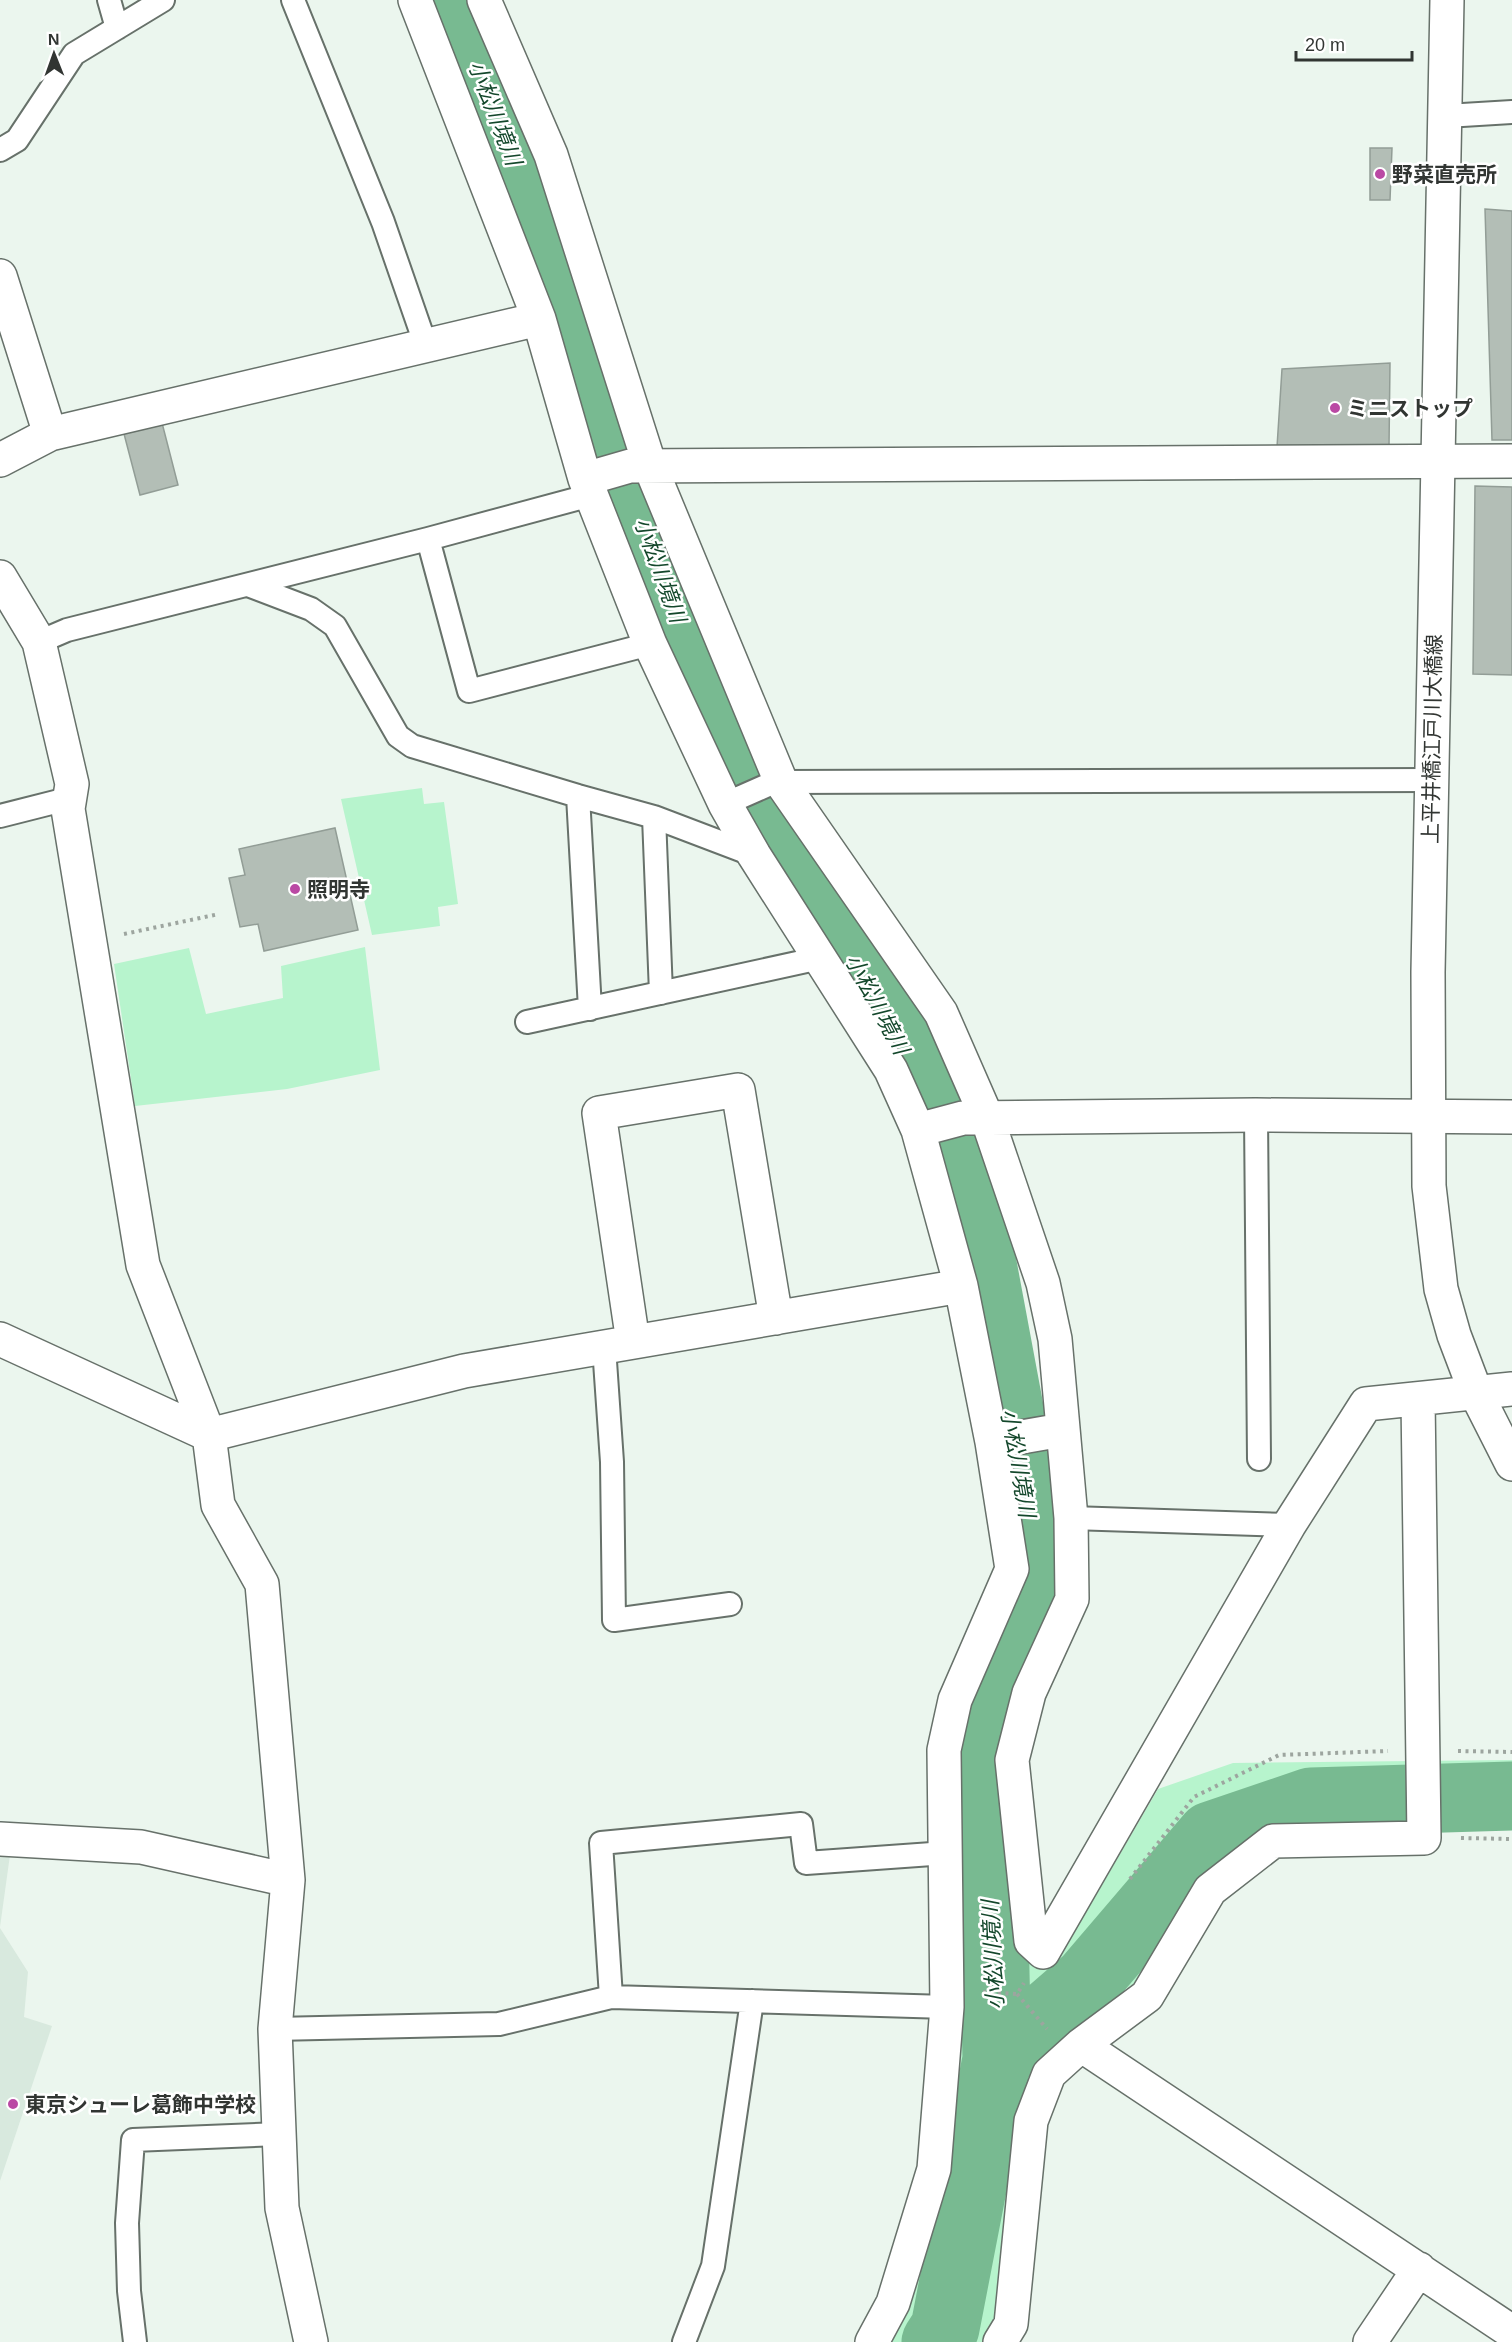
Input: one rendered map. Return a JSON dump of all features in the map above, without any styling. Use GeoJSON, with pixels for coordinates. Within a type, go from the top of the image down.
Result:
{"type":"FeatureCollection","features":[{"type":"Feature","properties":{"kind":"street"},"geometry":{"type":"LineString","coordinates":[[415,0],[539,319],[612,476],[774,783],[941,1013],[975,1118],[1042,1283],[1054,1340],[1025,1436],[1012,1569],[955,1700],[944,1750],[947,2007],[934,2169],[893,2303],[872,2342]]}},
{"type":"Feature","properties":{"kind":"street"},"geometry":{"type":"LineString","coordinates":[[484,0],[550,155],[612,476],[650,644],[731,801],[754,855],[891,1070],[918,1130],[961,1286],[1025,1436],[1071,1518],[1072,1599],[1029,1693],[1012,1760],[1031,1941],[1043,1952],[1289,1525],[1366,1404],[1512,1389]]}},
{"type":"Feature","properties":{"kind":"street","name":"上平井橋江戸川大橋線"},"geometry":{"type":"LineString","coordinates":[[1447,0],[1431,780],[1429,1186],[1441,1288],[1454,1335],[1476,1393],[1512,1464]]}},
{"type":"Feature","properties":{"kind":"street"},"geometry":{"type":"LineString","coordinates":[[0,276],[50,434]]}},
{"type":"Feature","properties":{"kind":"street"},"geometry":{"type":"LineString","coordinates":[[0,459],[50,434],[539,319]]}},
{"type":"Feature","properties":{"kind":"street"},"geometry":{"type":"LineString","coordinates":[[612,476],[1512,461]]}},
{"type":"Feature","properties":{"kind":"street"},"geometry":{"type":"LineString","coordinates":[[0,577],[39,642],[72,784],[68,809],[143,1265],[209,1436],[218,1505],[262,1584],[288,1880],[275,2029],[282,2208],[311,2342]]}},
{"type":"Feature","properties":{"kind":"street"},"geometry":{"type":"LineString","coordinates":[[619,1345],[598,1113],[738,1090],[776,1318]]}},
{"type":"Feature","properties":{"kind":"street"},"geometry":{"type":"LineString","coordinates":[[918,1130],[975,1118],[1256,1115],[1512,1117]]}},
{"type":"Feature","properties":{"kind":"street"},"geometry":{"type":"LineString","coordinates":[[0,1339],[209,1436],[464,1371],[961,1286]]}},
{"type":"Feature","properties":{"kind":"street"},"geometry":{"type":"LineString","coordinates":[[1000,2342],[1011,2324],[1031,2121],[1049,2074],[1082,2045],[1147,1996],[1210,1890],[1273,1841],[1424,1826],[1418,1399]]}},
{"type":"Feature","properties":{"kind":"street"},"geometry":{"type":"LineString","coordinates":[[0,1839],[141,1847],[288,1880]]}},
{"type":"Feature","properties":{"kind":"street"},"geometry":{"type":"LineString","coordinates":[[1082,2045],[1512,2332]]}},
{"type":"Feature","properties":{"kind":"street"},"geometry":{"type":"LineString","coordinates":[[1370,2342],[1419,2270]]}},
{"type":"Feature","properties":{"kind":"lane"},"geometry":{"type":"LineString","coordinates":[[109,0],[117,28]]}},
{"type":"Feature","properties":{"kind":"lane"},"geometry":{"type":"LineString","coordinates":[[0,150],[17,140],[74,54],[163,0]]}},
{"type":"Feature","properties":{"kind":"lane"},"geometry":{"type":"LineString","coordinates":[[293,0],[382,222],[426,346]]}},
{"type":"Feature","properties":{"kind":"lane"},"geometry":{"type":"LineString","coordinates":[[1446,116],[1512,112]]}},
{"type":"Feature","properties":{"kind":"lane"},"geometry":{"type":"LineString","coordinates":[[39,642],[67,630],[428,540],[612,476]]}},
{"type":"Feature","properties":{"kind":"lane"},"geometry":{"type":"LineString","coordinates":[[428,540],[469,691],[650,644]]}},
{"type":"Feature","properties":{"kind":"lane"},"geometry":{"type":"LineString","coordinates":[[249,585],[310,609],[335,626],[398,736],[412,746],[578,796],[654,816],[754,855]]}},
{"type":"Feature","properties":{"kind":"lane"},"geometry":{"type":"LineString","coordinates":[[731,801],[774,783],[1431,780]]}},
{"type":"Feature","properties":{"kind":"lane"},"geometry":{"type":"LineString","coordinates":[[578,796],[590,1009]]}},
{"type":"Feature","properties":{"kind":"lane"},"geometry":{"type":"LineString","coordinates":[[0,816],[71,798]]}},
{"type":"Feature","properties":{"kind":"lane"},"geometry":{"type":"LineString","coordinates":[[654,816],[661,993]]}},
{"type":"Feature","properties":{"kind":"lane"},"geometry":{"type":"LineString","coordinates":[[527,1022],[820,958]]}},
{"type":"Feature","properties":{"kind":"lane"},"geometry":{"type":"LineString","coordinates":[[1256,1115],[1259,1459]]}},
{"type":"Feature","properties":{"kind":"lane"},"geometry":{"type":"LineString","coordinates":[[619,1345],[612,1462],[614,1620],[730,1604]]}},
{"type":"Feature","properties":{"kind":"lane"},"geometry":{"type":"LineString","coordinates":[[1071,1518],[1289,1525]]}},
{"type":"Feature","properties":{"kind":"lane"},"geometry":{"type":"LineString","coordinates":[[611,1997],[601,1843],[801,1824],[806,1863],[945,1853]]}},
{"type":"Feature","properties":{"kind":"lane"},"geometry":{"type":"LineString","coordinates":[[275,2029],[499,2024],[611,1997],[947,2007]]}},
{"type":"Feature","properties":{"kind":"lane"},"geometry":{"type":"LineString","coordinates":[[684,2342],[713,2266],[752,2001]]}},
{"type":"Feature","properties":{"kind":"lane"},"geometry":{"type":"LineString","coordinates":[[135,2342],[129,2291],[127,2223],[133,2140],[279,2134]]}},
{"type":"Feature","properties":{"kind":"path"},"geometry":{"type":"LineString","coordinates":[[91,941],[219,914]]}},
{"type":"Feature","properties":{"kind":"path"},"geometry":{"type":"LineString","coordinates":[[1424,1826],[1512,1839]]}},
{"type":"Feature","properties":{"kind":"shaded area"},"geometry":{"type":"Polygon","coordinates":[[[0,1852],[10,1855],[0,1927],[0,1852]]]}},
{"type":"Feature","properties":{"kind":"shaded area","name":"東京シューレ葛飾中学校"},"geometry":{"type":"Polygon","coordinates":[[[0,1928],[28,1972],[24,2017],[52,2026],[0,2181],[0,1928]]]}},
{"type":"Feature","properties":{"kind":"green space"},"geometry":{"type":"Polygon","coordinates":[[[422,788],[424,804],[444,802],[458,904],[438,907],[440,926],[372,935],[341,799],[422,788]]]}},
{"type":"Feature","properties":{"kind":"green space"},"geometry":{"type":"Polygon","coordinates":[[[365,947],[380,1070],[287,1089],[135,1106],[114,964],[189,948],[206,1014],[283,998],[281,966],[365,947]]]}},
{"type":"Feature","properties":{"kind":"green space"},"geometry":{"type":"Polygon","coordinates":[[[955,1751],[1000,1787],[1022,1964],[1058,1960],[1158,1789],[1233,1763],[1512,1760],[1512,1828],[1289,1826],[1197,1886],[1135,1983],[1081,2017],[1022,2093],[1002,2320],[988,2342],[886,2342],[914,2294],[949,2167],[964,1952],[955,1751]]]}},
{"type":"Feature","properties":{"kind":"building","name":"野菜直売所"},"geometry":{"type":"Polygon","coordinates":[[[1370,148],[1392,148],[1390,200],[1370,200],[1370,148]]]}},
{"type":"Feature","properties":{"kind":"building"},"geometry":{"type":"Polygon","coordinates":[[[1485,209],[1512,211],[1512,440],[1492,440],[1485,209]]]}},
{"type":"Feature","properties":{"kind":"building","name":"ミニストップ"},"geometry":{"type":"Polygon","coordinates":[[[1390,363],[1389,447],[1277,447],[1282,369],[1390,363]]]}},
{"type":"Feature","properties":{"kind":"building"},"geometry":{"type":"Polygon","coordinates":[[[161,419],[178,485],[140,495],[123,430],[161,419]]]}},
{"type":"Feature","properties":{"kind":"building"},"geometry":{"type":"Polygon","coordinates":[[[1475,486],[1512,487],[1512,675],[1473,674],[1475,486]]]}},
{"type":"Feature","properties":{"kind":"building"},"geometry":{"type":"Polygon","coordinates":[[[335,828],[358,930],[264,951],[258,924],[240,927],[229,878],[245,875],[239,849],[335,828]]]}},
{"type":"Feature","properties":{"kind":"waterway","name":"小松川境川"},"geometry":{"type":"LineString","coordinates":[[450,0],[498,113],[679,625],[785,833],[963,1162],[1025,1494],[1036,1584],[1022,1664],[976,1787],[994,1929],[997,2059],[945,2328],[936,2342]]}},
{"type":"Feature","properties":{"kind":"waterway","name":"小松川境川"},"geometry":{"type":"LineString","coordinates":[[997,2059],[1088,1980],[1211,1836],[1311,1802],[1512,1796]]}},
{"type":"Feature","properties":{"kind":"place","name":"野菜直売所"},"geometry":{"type":"Point","coordinates":[1380,174]}},
{"type":"Feature","properties":{"kind":"place","name":"ミニストップ"},"geometry":{"type":"Point","coordinates":[1335,408]}},
{"type":"Feature","properties":{"kind":"place","name":"照明寺"},"geometry":{"type":"Point","coordinates":[295,889]}},
{"type":"Feature","properties":{"kind":"place","name":"東京シューレ葛飾中学校"},"geometry":{"type":"Point","coordinates":[13,2104]}}]}
